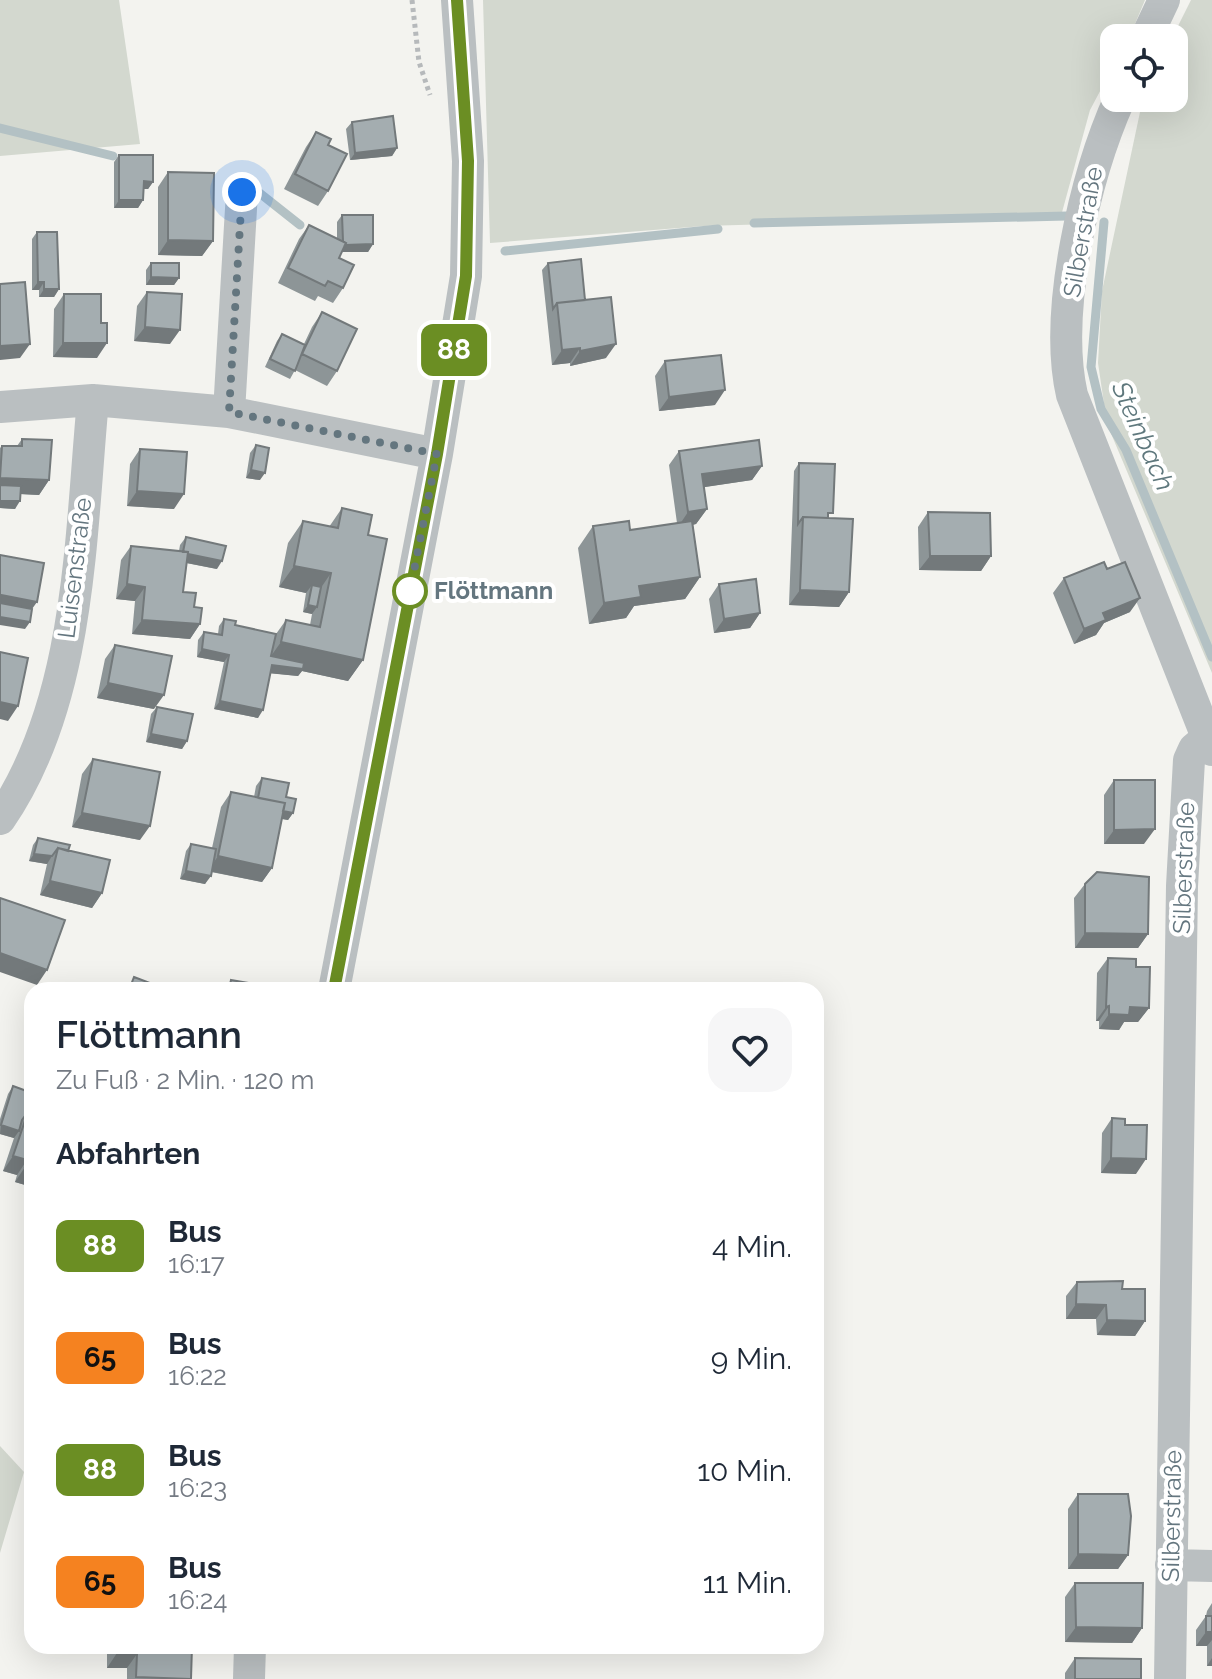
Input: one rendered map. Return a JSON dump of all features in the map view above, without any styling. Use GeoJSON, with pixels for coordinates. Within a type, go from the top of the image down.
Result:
{"type":"FeatureCollection","features":[{"type":"Feature","properties":{"kind":"street"},"geometry":{"type":"LineString","coordinates":[[336,982],[437,454],[466,276],[468,161],[457,0]]}},
{"type":"Feature","properties":{"kind":"street"},"geometry":{"type":"LineString","coordinates":[[1153,24],[1164,0]]}},
{"type":"Feature","properties":{"kind":"street","name":"Silberstraße"},"geometry":{"type":"LineString","coordinates":[[1114,112],[1103,135],[1090,181],[1072,276],[1066,370],[1072,395],[1210,744],[1194,749],[1189,760],[1182,886],[1170,1679]]}},
{"type":"Feature","properties":{"kind":"street"},"geometry":{"type":"LineString","coordinates":[[229,412],[242,192]]}},
{"type":"Feature","properties":{"kind":"street"},"geometry":{"type":"LineString","coordinates":[[0,407],[93,400],[229,412],[437,454]]}},
{"type":"Feature","properties":{"kind":"street","name":"Luisenstraße"},"geometry":{"type":"LineString","coordinates":[[0,819],[39,746],[72,625],[93,400]]}},
{"type":"Feature","properties":{"kind":"street"},"geometry":{"type":"LineString","coordinates":[[1171,1565],[1212,1566]]}},
{"type":"Feature","properties":{"kind":"street"},"geometry":{"type":"LineString","coordinates":[[249,1679],[250,1654]]}},
{"type":"Feature","properties":{"kind":"path"},"geometry":{"type":"LineString","coordinates":[[412,0],[419,62],[433,106]]}},
{"type":"Feature","properties":{"kind":"shaded area"},"geometry":{"type":"Polygon","coordinates":[[[0,0],[119,0],[140,144],[0,156],[0,0]]]}},
{"type":"Feature","properties":{"kind":"shaded area"},"geometry":{"type":"Polygon","coordinates":[[[483,0],[1145,0],[1135,24],[1100,24],[1100,91],[1090,110],[1061,216],[704,226],[490,243],[483,0]]]}},
{"type":"Feature","properties":{"kind":"shaded area"},"geometry":{"type":"Polygon","coordinates":[[[1191,0],[1212,0],[1212,673],[1107,424],[1098,363],[1102,291],[1140,112],[1188,112],[1188,24],[1179,24],[1191,0]]]}},
{"type":"Feature","properties":{"kind":"shaded area"},"geometry":{"type":"Polygon","coordinates":[[[0,1446],[24,1472],[0,1553],[0,1446]]]}},
{"type":"Feature","properties":{"kind":"building"},"geometry":{"type":"Polygon","coordinates":[[[393,116],[397,148],[355,153],[352,122],[393,116]]]}},
{"type":"Feature","properties":{"kind":"building"},"geometry":{"type":"Polygon","coordinates":[[[316,132],[331,139],[328,145],[347,154],[328,191],[295,174],[316,132]]]}},
{"type":"Feature","properties":{"kind":"building"},"geometry":{"type":"Polygon","coordinates":[[[119,155],[153,155],[153,182],[144,181],[143,200],[119,200],[119,155]]]}},
{"type":"Feature","properties":{"kind":"building"},"geometry":{"type":"Polygon","coordinates":[[[168,172],[214,173],[213,241],[168,240],[168,172]]]}},
{"type":"Feature","properties":{"kind":"building"},"geometry":{"type":"Polygon","coordinates":[[[342,215],[373,215],[373,244],[345,245],[342,215]]]}},
{"type":"Feature","properties":{"kind":"building"},"geometry":{"type":"Polygon","coordinates":[[[309,225],[346,243],[339,258],[354,265],[343,288],[328,281],[325,286],[288,268],[309,225]]]}},
{"type":"Feature","properties":{"kind":"building"},"geometry":{"type":"Polygon","coordinates":[[[37,232],[57,232],[59,289],[44,289],[44,282],[38,282],[37,232]]]}},
{"type":"Feature","properties":{"kind":"building"},"geometry":{"type":"Polygon","coordinates":[[[581,259],[585,300],[557,303],[553,309],[548,263],[581,259]]]}},
{"type":"Feature","properties":{"kind":"building"},"geometry":{"type":"Polygon","coordinates":[[[151,263],[179,263],[179,278],[151,277],[151,263]]]}},
{"type":"Feature","properties":{"kind":"building"},"geometry":{"type":"Polygon","coordinates":[[[25,282],[30,344],[0,346],[0,284],[25,282]]]}},
{"type":"Feature","properties":{"kind":"building"},"geometry":{"type":"Polygon","coordinates":[[[147,292],[182,294],[180,330],[145,327],[147,292]]]}},
{"type":"Feature","properties":{"kind":"building"},"geometry":{"type":"Polygon","coordinates":[[[64,294],[101,294],[101,323],[107,323],[107,343],[63,343],[64,294]]]}},
{"type":"Feature","properties":{"kind":"building"},"geometry":{"type":"Polygon","coordinates":[[[611,297],[616,344],[580,351],[580,348],[562,350],[557,303],[611,297]]]}},
{"type":"Feature","properties":{"kind":"building"},"geometry":{"type":"Polygon","coordinates":[[[322,312],[357,329],[337,371],[302,354],[322,312]]]}},
{"type":"Feature","properties":{"kind":"building"},"geometry":{"type":"Polygon","coordinates":[[[282,334],[305,345],[295,371],[270,359],[282,334]]]}},
{"type":"Feature","properties":{"kind":"building"},"geometry":{"type":"Polygon","coordinates":[[[721,355],[725,390],[669,397],[665,361],[721,355]]]}},
{"type":"Feature","properties":{"kind":"building"},"geometry":{"type":"Polygon","coordinates":[[[22,439],[52,440],[49,480],[0,478],[2,446],[22,446],[22,439]]]}},
{"type":"Feature","properties":{"kind":"building"},"geometry":{"type":"Polygon","coordinates":[[[759,440],[762,466],[702,474],[707,509],[688,512],[679,451],[759,440]]]}},
{"type":"Feature","properties":{"kind":"building"},"geometry":{"type":"Polygon","coordinates":[[[256,445],[269,448],[265,473],[251,470],[256,445]]]}},
{"type":"Feature","properties":{"kind":"building"},"geometry":{"type":"Polygon","coordinates":[[[140,449],[187,452],[184,494],[137,491],[140,449]]]}},
{"type":"Feature","properties":{"kind":"building"},"geometry":{"type":"Polygon","coordinates":[[[799,463],[835,464],[833,513],[828,513],[828,518],[803,517],[798,524],[799,463]]]}},
{"type":"Feature","properties":{"kind":"building"},"geometry":{"type":"Polygon","coordinates":[[[0,485],[21,486],[20,501],[0,501],[0,485]]]}},
{"type":"Feature","properties":{"kind":"building"},"geometry":{"type":"Polygon","coordinates":[[[342,508],[372,515],[368,535],[387,539],[363,660],[281,642],[286,620],[320,627],[331,573],[294,566],[303,521],[338,528],[342,508]]]}},
{"type":"Feature","properties":{"kind":"building"},"geometry":{"type":"Polygon","coordinates":[[[928,512],[990,513],[991,556],[930,556],[928,512]]]}},
{"type":"Feature","properties":{"kind":"building"},"geometry":{"type":"Polygon","coordinates":[[[803,517],[853,519],[849,592],[800,590],[803,517]]]}},
{"type":"Feature","properties":{"kind":"building"},"geometry":{"type":"Polygon","coordinates":[[[629,521],[630,530],[692,521],[700,577],[639,586],[641,597],[604,603],[593,526],[629,521]]]}},
{"type":"Feature","properties":{"kind":"building"},"geometry":{"type":"Polygon","coordinates":[[[186,537],[226,546],[222,561],[183,552],[186,537]]]}},
{"type":"Feature","properties":{"kind":"building"},"geometry":{"type":"Polygon","coordinates":[[[131,546],[188,552],[183,592],[196,593],[194,607],[202,608],[200,624],[142,620],[145,587],[127,584],[131,546]]]}},
{"type":"Feature","properties":{"kind":"building"},"geometry":{"type":"Polygon","coordinates":[[[0,555],[44,563],[37,602],[1,595],[0,603],[0,555]]]}},
{"type":"Feature","properties":{"kind":"building"},"geometry":{"type":"Polygon","coordinates":[[[1104,562],[1107,569],[1125,562],[1140,598],[1103,613],[1106,620],[1084,629],[1064,578],[1104,562]]]}},
{"type":"Feature","properties":{"kind":"building"},"geometry":{"type":"Polygon","coordinates":[[[756,579],[760,613],[724,619],[719,584],[756,579]]]}},
{"type":"Feature","properties":{"kind":"building"},"geometry":{"type":"Polygon","coordinates":[[[312,585],[321,587],[317,607],[308,605],[312,585]]]}},
{"type":"Feature","properties":{"kind":"building"},"geometry":{"type":"Polygon","coordinates":[[[0,603],[32,609],[30,622],[0,617],[0,603]]]}},
{"type":"Feature","properties":{"kind":"building"},"geometry":{"type":"Polygon","coordinates":[[[224,619],[236,621],[235,625],[276,634],[271,656],[304,663],[303,669],[272,665],[263,710],[220,701],[229,655],[202,649],[204,632],[222,635],[224,619]]]}},
{"type":"Feature","properties":{"kind":"building"},"geometry":{"type":"Polygon","coordinates":[[[115,645],[172,656],[164,695],[108,683],[115,645]]]}},
{"type":"Feature","properties":{"kind":"building"},"geometry":{"type":"Polygon","coordinates":[[[0,652],[28,658],[18,706],[0,702],[0,652]]]}},
{"type":"Feature","properties":{"kind":"building"},"geometry":{"type":"Polygon","coordinates":[[[157,707],[193,714],[187,741],[151,734],[157,707]]]}},
{"type":"Feature","properties":{"kind":"building"},"geometry":{"type":"Polygon","coordinates":[[[93,759],[160,772],[150,826],[82,813],[93,759]]]}},
{"type":"Feature","properties":{"kind":"building"},"geometry":{"type":"Polygon","coordinates":[[[262,778],[289,783],[286,797],[296,799],[293,813],[283,811],[285,803],[258,798],[262,778]]]}},
{"type":"Feature","properties":{"kind":"building"},"geometry":{"type":"Polygon","coordinates":[[[1114,780],[1155,780],[1155,829],[1114,830],[1114,780]]]}},
{"type":"Feature","properties":{"kind":"building"},"geometry":{"type":"Polygon","coordinates":[[[231,792],[285,803],[272,868],[218,856],[231,792]]]}},
{"type":"Feature","properties":{"kind":"building"},"geometry":{"type":"Polygon","coordinates":[[[38,838],[70,845],[68,851],[58,848],[52,856],[34,854],[38,838]]]}},
{"type":"Feature","properties":{"kind":"building"},"geometry":{"type":"Polygon","coordinates":[[[191,844],[216,849],[211,876],[186,871],[191,844]]]}},
{"type":"Feature","properties":{"kind":"building"},"geometry":{"type":"Polygon","coordinates":[[[58,848],[110,860],[102,893],[50,881],[58,848]]]}},
{"type":"Feature","properties":{"kind":"building"},"geometry":{"type":"Polygon","coordinates":[[[1097,872],[1149,877],[1148,934],[1085,933],[1085,884],[1097,872]]]}},
{"type":"Feature","properties":{"kind":"building"},"geometry":{"type":"Polygon","coordinates":[[[0,898],[65,920],[47,970],[0,953],[0,898]]]}},
{"type":"Feature","properties":{"kind":"building"},"geometry":{"type":"Polygon","coordinates":[[[1108,958],[1136,959],[1136,967],[1150,967],[1149,1008],[1130,1007],[1129,1015],[1109,1014],[1109,1006],[1106,1007],[1108,958]]]}},
{"type":"Feature","properties":{"kind":"building"},"geometry":{"type":"Polygon","coordinates":[[[13,1086],[24,1090],[24,1117],[19,1131],[1,1125],[13,1086]]]}},
{"type":"Feature","properties":{"kind":"building"},"geometry":{"type":"Polygon","coordinates":[[[1112,1118],[1125,1119],[1125,1125],[1147,1125],[1146,1159],[1111,1158],[1112,1118]]]}},
{"type":"Feature","properties":{"kind":"building"},"geometry":{"type":"Polygon","coordinates":[[[24,1124],[24,1159],[13,1156],[24,1124]]]}},
{"type":"Feature","properties":{"kind":"building"},"geometry":{"type":"Polygon","coordinates":[[[1123,1281],[1122,1289],[1145,1289],[1145,1321],[1107,1320],[1106,1305],[1076,1304],[1077,1282],[1123,1281]]]}},
{"type":"Feature","properties":{"kind":"building"},"geometry":{"type":"Polygon","coordinates":[[[1078,1494],[1128,1494],[1131,1516],[1128,1555],[1078,1554],[1078,1494]]]}},
{"type":"Feature","properties":{"kind":"building"},"geometry":{"type":"Polygon","coordinates":[[[1075,1583],[1143,1583],[1142,1628],[1076,1627],[1075,1583]]]}},
{"type":"Feature","properties":{"kind":"building"},"geometry":{"type":"Polygon","coordinates":[[[1206,1616],[1212,1616],[1212,1632],[1206,1632],[1206,1616]]]}},
{"type":"Feature","properties":{"kind":"building"},"geometry":{"type":"Polygon","coordinates":[[[137,1654],[192,1654],[191,1679],[136,1677],[137,1654]]]}},
{"type":"Feature","properties":{"kind":"building"},"geometry":{"type":"Polygon","coordinates":[[[1075,1658],[1141,1659],[1141,1679],[1075,1679],[1075,1658]]]}},
{"type":"Feature","properties":{"kind":"waterway","name":"Steinbach"},"geometry":{"type":"LineString","coordinates":[[0,128],[113,156]]}},
{"type":"Feature","properties":{"kind":"waterway","name":"Steinbach"},"geometry":{"type":"LineString","coordinates":[[257,191],[300,225]]}},
{"type":"Feature","properties":{"kind":"waterway","name":"Steinbach"},"geometry":{"type":"LineString","coordinates":[[754,223],[1067,216]]}},
{"type":"Feature","properties":{"kind":"waterway","name":"Steinbach"},"geometry":{"type":"LineString","coordinates":[[1104,222],[1091,367],[1101,409],[1126,450],[1212,657]]}},
{"type":"Feature","properties":{"kind":"waterway","name":"Steinbach"},"geometry":{"type":"LineString","coordinates":[[505,251],[718,229]]}},
{"type":"Feature","properties":{"kind":"bus line","name":"88"},"geometry":{"type":"LineString","coordinates":[[336,982],[437,454],[466,276],[468,161],[457,0]]}},
{"type":"Feature","properties":{"kind":"place","name":"Flöttmann"},"geometry":{"type":"Point","coordinates":[410,591]}},
{"type":"Feature","properties":{"kind":"route"},"geometry":{"type":"LineString","coordinates":[[242,192],[229,412],[437,454],[410,591]]}}]}
